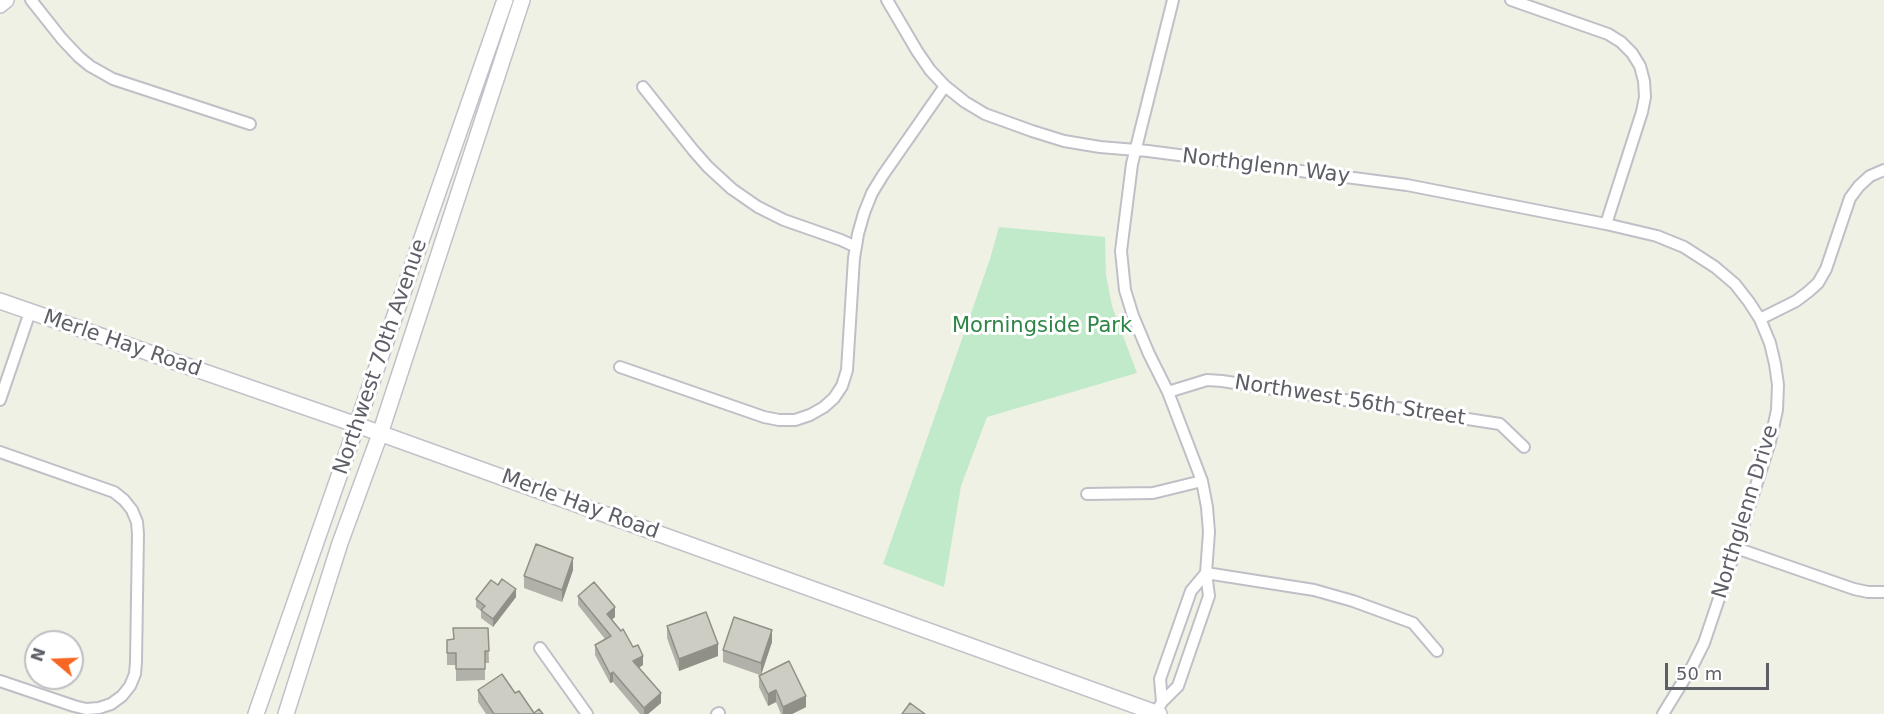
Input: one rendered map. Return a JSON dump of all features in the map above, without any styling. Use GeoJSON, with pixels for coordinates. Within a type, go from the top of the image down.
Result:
{"type":"FeatureCollection","features":[{"type":"Feature","properties":{"kind":"main road"},"geometry":{"type":"LineString","coordinates":[[0,4],[6,0]]}},
{"type":"Feature","properties":{"kind":"main road","name":"Northwest 70th Avenue"},"geometry":{"type":"LineString","coordinates":[[256,714],[505,0]]}},
{"type":"Feature","properties":{"kind":"main road","name":"Northwest 70th Avenue"},"geometry":{"type":"LineString","coordinates":[[286,714],[340,543],[380,434],[522,0]]}},
{"type":"Feature","properties":{"kind":"main road","name":"Merle Hay Road"},"geometry":{"type":"LineString","coordinates":[[0,301],[357,425],[1158,711]]}},
{"type":"Feature","properties":{"kind":"street"},"geometry":{"type":"LineString","coordinates":[[31,0],[62,39],[90,66],[113,79],[250,124]]}},
{"type":"Feature","properties":{"kind":"street","name":"Northglenn Way"},"geometry":{"type":"LineString","coordinates":[[887,0],[917,51],[945,86],[985,114],[1032,131],[1064,141],[1100,147],[1407,185],[1657,236],[1696,254]]}},
{"type":"Feature","properties":{"kind":"street"},"geometry":{"type":"LineString","coordinates":[[1158,711],[1178,686],[1209,596],[1206,573],[1209,532],[1202,481],[1168,392],[1133,316],[1125,291],[1121,251],[1135,150],[1173,0]]}},
{"type":"Feature","properties":{"kind":"street"},"geometry":{"type":"LineString","coordinates":[[1511,0],[1608,34],[1621,42],[1640,66],[1645,97],[1642,112],[1606,224]]}},
{"type":"Feature","properties":{"kind":"street"},"geometry":{"type":"LineString","coordinates":[[620,367],[764,417],[779,420],[795,420],[824,407],[842,386],[847,370],[856,247],[864,213],[872,193],[945,86]]}},
{"type":"Feature","properties":{"kind":"street"},"geometry":{"type":"LineString","coordinates":[[644,87],[693,150],[732,189],[758,207],[784,220],[856,247]]}},
{"type":"Feature","properties":{"kind":"street"},"geometry":{"type":"LineString","coordinates":[[1760,319],[1796,301],[1818,283],[1826,268],[1850,198],[1870,176],[1884,170]]}},
{"type":"Feature","properties":{"kind":"street","name":"Northglenn Drive"},"geometry":{"type":"LineString","coordinates":[[1663,714],[1704,643],[1770,442],[1777,410],[1778,385],[1775,364],[1770,343],[1760,319],[1735,284],[1696,254]]}},
{"type":"Feature","properties":{"kind":"street"},"geometry":{"type":"LineString","coordinates":[[0,400],[30,312]]}},
{"type":"Feature","properties":{"kind":"street","name":"Northwest 56th Street"},"geometry":{"type":"LineString","coordinates":[[1168,392],[1207,380],[1222,381],[1500,424],[1524,447]]}},
{"type":"Feature","properties":{"kind":"street"},"geometry":{"type":"LineString","coordinates":[[0,452],[114,492],[132,510],[137,522],[138,534],[135,674],[130,686],[122,696],[111,704],[86,709],[0,681]]}},
{"type":"Feature","properties":{"kind":"street"},"geometry":{"type":"LineString","coordinates":[[1087,494],[1153,493],[1202,481]]}},
{"type":"Feature","properties":{"kind":"street"},"geometry":{"type":"LineString","coordinates":[[1736,548],[1854,589],[1884,592]]}},
{"type":"Feature","properties":{"kind":"street"},"geometry":{"type":"LineString","coordinates":[[1158,711],[1161,679],[1191,591],[1206,573]]}},
{"type":"Feature","properties":{"kind":"street"},"geometry":{"type":"LineString","coordinates":[[1206,573],[1314,590],[1353,601],[1413,623],[1437,651]]}},
{"type":"Feature","properties":{"kind":"street"},"geometry":{"type":"LineString","coordinates":[[540,648],[587,714]]}},
{"type":"Feature","properties":{"kind":"green space","name":"Morningside Park"},"geometry":{"type":"Polygon","coordinates":[[[999,227],[1105,237],[1106,275],[1112,306],[1137,373],[987,417],[961,486],[944,587],[883,564],[990,259],[999,227]]]}},
{"type":"Feature","properties":{"kind":"building"},"geometry":{"type":"Polygon","coordinates":[[[536,544],[573,558],[562,590],[524,576],[536,544]]]}},
{"type":"Feature","properties":{"kind":"building"},"geometry":{"type":"Polygon","coordinates":[[[502,579],[516,589],[493,619],[481,610],[485,606],[476,599],[491,580],[498,585],[502,579]]]}},
{"type":"Feature","properties":{"kind":"building"},"geometry":{"type":"Polygon","coordinates":[[[594,582],[615,607],[607,614],[621,631],[623,629],[633,647],[638,645],[643,656],[633,661],[661,693],[644,708],[613,672],[610,674],[595,645],[611,636],[578,596],[594,582]]]}},
{"type":"Feature","properties":{"kind":"building"},"geometry":{"type":"Polygon","coordinates":[[[706,612],[718,644],[679,659],[667,626],[706,612]]]}},
{"type":"Feature","properties":{"kind":"building"},"geometry":{"type":"Polygon","coordinates":[[[734,617],[772,630],[761,663],[723,650],[734,617]]]}},
{"type":"Feature","properties":{"kind":"building"},"geometry":{"type":"Polygon","coordinates":[[[453,628],[488,628],[489,651],[485,651],[485,669],[456,669],[456,653],[447,653],[447,640],[454,639],[453,628]]]}},
{"type":"Feature","properties":{"kind":"building"},"geometry":{"type":"Polygon","coordinates":[[[789,661],[806,696],[783,707],[776,690],[768,694],[759,676],[789,661]]]}},
{"type":"Feature","properties":{"kind":"building"},"geometry":{"type":"Polygon","coordinates":[[[502,674],[515,693],[519,691],[534,713],[539,709],[543,714],[494,714],[478,690],[502,674]]]}},
{"type":"Feature","properties":{"kind":"building"},"geometry":{"type":"Polygon","coordinates":[[[910,703],[925,714],[902,714],[910,703]]]}}]}
